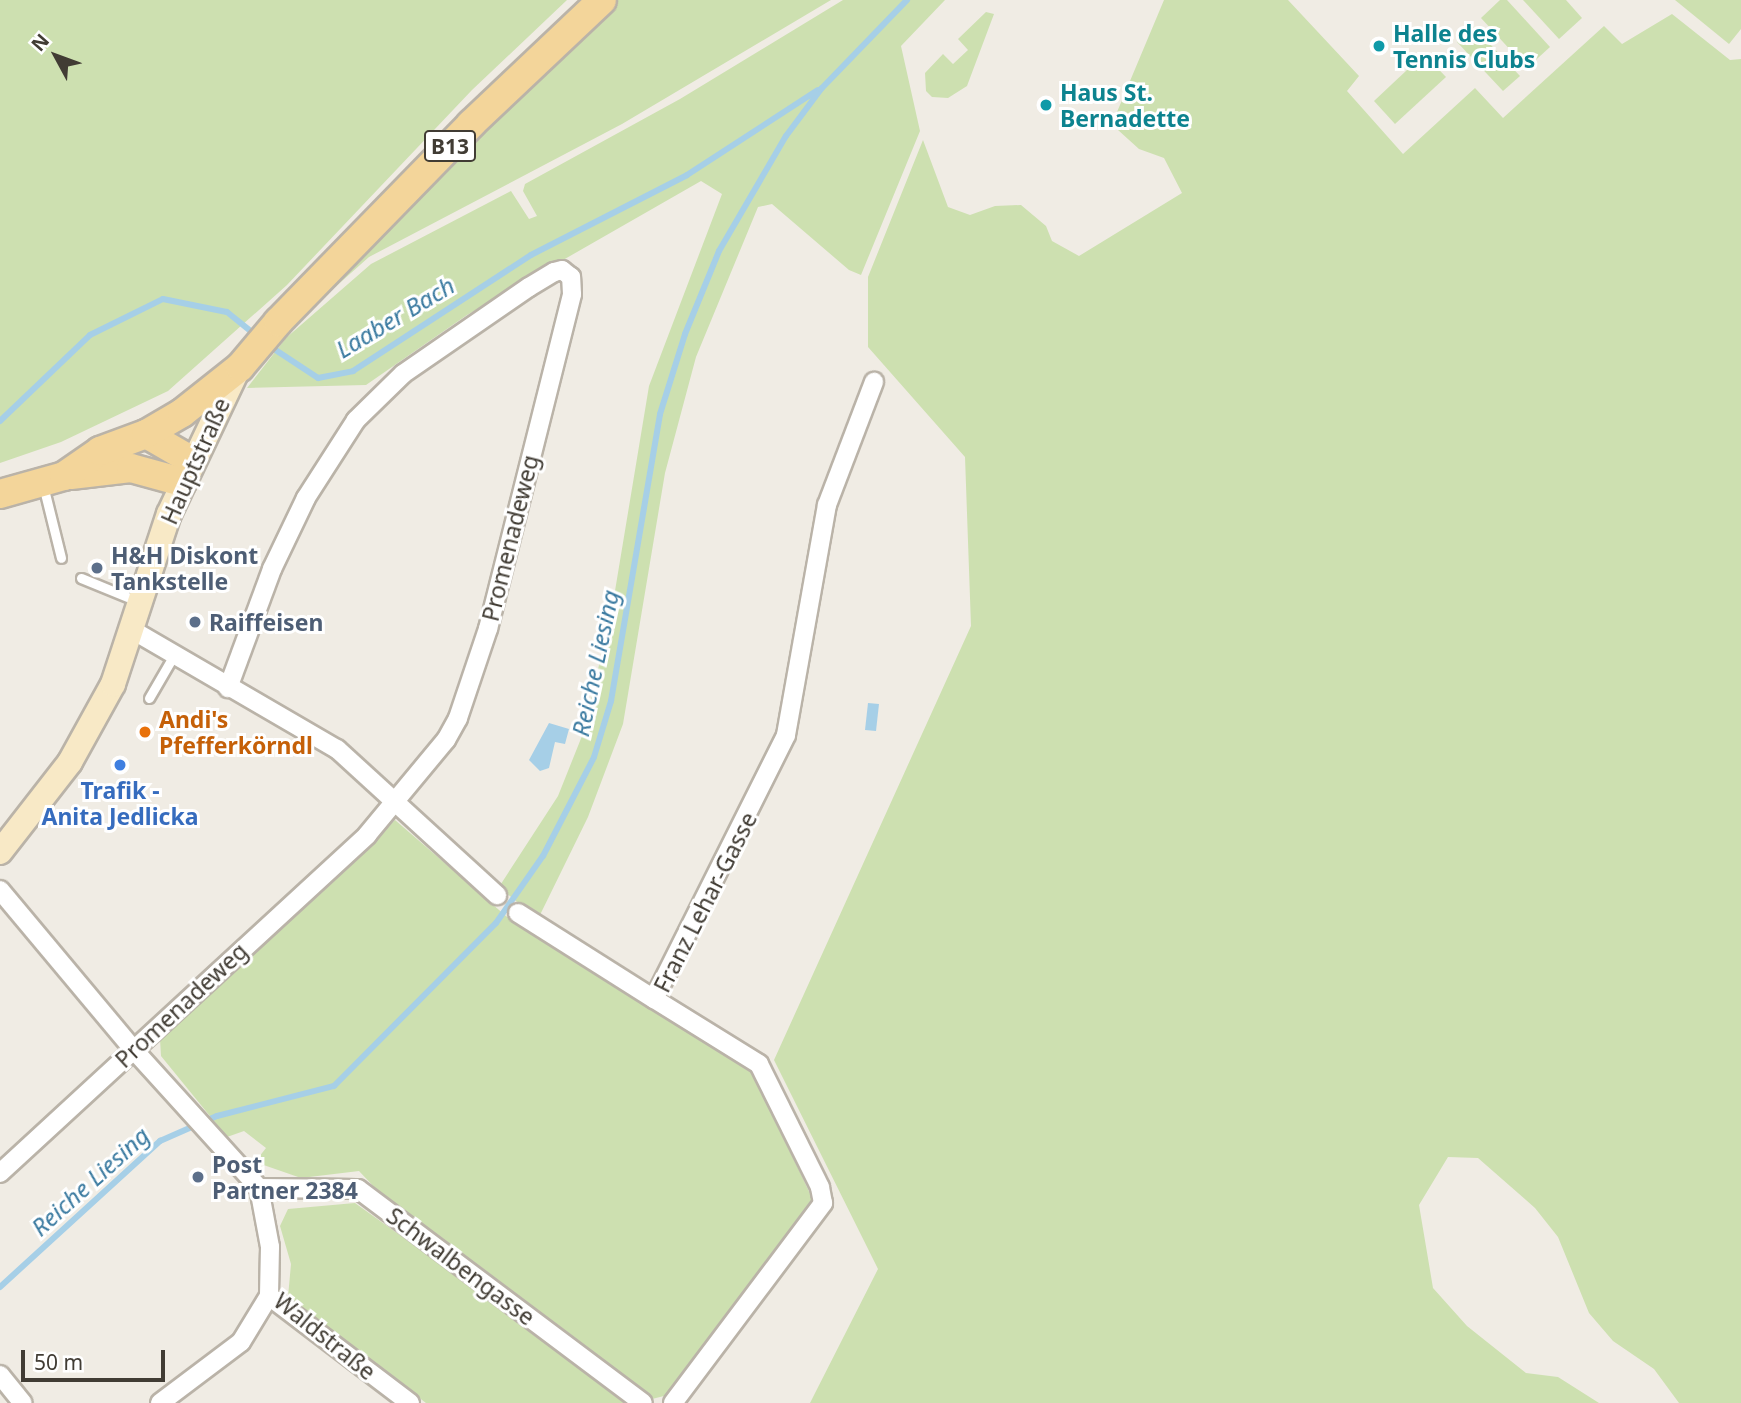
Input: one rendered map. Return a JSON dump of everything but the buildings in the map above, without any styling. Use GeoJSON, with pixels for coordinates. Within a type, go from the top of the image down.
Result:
{"type":"FeatureCollection","features":[{"type":"Feature","properties":{"kind":"main road","name":"B13"},"geometry":{"type":"LineString","coordinates":[[0,494],[54,480],[100,451],[146,434],[182,413],[241,365],[277,322],[471,124],[602,0]]}},
{"type":"Feature","properties":{"kind":"main road","name":"Hauptstraße"},"geometry":{"type":"LineString","coordinates":[[0,852],[43,800],[87,735],[134,631],[187,471],[241,365]]}},
{"type":"Feature","properties":{"kind":"main road"},"geometry":{"type":"LineString","coordinates":[[146,434],[187,471]]}},
{"type":"Feature","properties":{"kind":"main road"},"geometry":{"type":"LineString","coordinates":[[54,480],[131,468],[187,471]]}},
{"type":"Feature","properties":{"kind":"street","name":"Promenadeweg"},"geometry":{"type":"LineString","coordinates":[[0,1173],[367,835],[446,740],[476,671],[572,294],[571,277],[562,270],[529,287],[403,374],[356,420],[306,498],[272,569],[228,688]]}},
{"type":"Feature","properties":{"kind":"street","name":"Franz Lehar-Gasse"},"geometry":{"type":"LineString","coordinates":[[673,1403],[820,1210],[823,1195],[759,1064],[654,999],[786,736],[827,505],[874,382]]}},
{"type":"Feature","properties":{"kind":"street"},"geometry":{"type":"LineString","coordinates":[[134,631],[337,749],[497,895]]}},
{"type":"Feature","properties":{"kind":"street"},"geometry":{"type":"LineString","coordinates":[[0,890],[133,1049],[259,1188]]}},
{"type":"Feature","properties":{"kind":"street"},"geometry":{"type":"LineString","coordinates":[[519,914],[654,999]]}},
{"type":"Feature","properties":{"kind":"street","name":"Waldstraße"},"geometry":{"type":"LineString","coordinates":[[259,1188],[270,1247],[269,1296],[401,1401]]}},
{"type":"Feature","properties":{"kind":"street","name":"Schwalbengasse"},"geometry":{"type":"LineString","coordinates":[[259,1188],[358,1189],[643,1403]]}},
{"type":"Feature","properties":{"kind":"street"},"geometry":{"type":"LineString","coordinates":[[160,1403],[241,1342],[269,1296]]}},
{"type":"Feature","properties":{"kind":"street"},"geometry":{"type":"LineString","coordinates":[[0,1375],[23,1403]]}},
{"type":"Feature","properties":{"kind":"lane"},"geometry":{"type":"LineString","coordinates":[[54,480],[61,558]]}},
{"type":"Feature","properties":{"kind":"lane"},"geometry":{"type":"LineString","coordinates":[[81,578],[143,603]]}},
{"type":"Feature","properties":{"kind":"lane"},"geometry":{"type":"LineString","coordinates":[[149,698],[174,655]]}},
{"type":"Feature","properties":{"kind":"green space"},"geometry":{"type":"Polygon","coordinates":[[[0,0],[567,0],[472,90],[287,285],[168,391],[61,442],[0,463],[0,0]]]}},
{"type":"Feature","properties":{"kind":"green space"},"geometry":{"type":"Polygon","coordinates":[[[616,0],[831,0],[622,124],[369,257],[298,320],[490,120],[616,0]]]}},
{"type":"Feature","properties":{"kind":"green space"},"geometry":{"type":"Polygon","coordinates":[[[843,0],[945,0],[901,46],[920,131],[861,275],[849,270],[772,204],[758,207],[696,357],[665,473],[623,724],[588,817],[538,919],[499,887],[558,796],[582,736],[611,615],[649,386],[722,194],[701,181],[467,315],[366,385],[247,388],[286,338],[371,264],[511,191],[529,219],[537,216],[523,191],[525,184],[680,99],[843,0]]]}},
{"type":"Feature","properties":{"kind":"green space"},"geometry":{"type":"Polygon","coordinates":[[[1164,0],[1288,0],[1359,76],[1347,91],[1403,154],[1475,88],[1503,118],[1604,26],[1622,44],[1672,14],[1730,60],[1741,59],[1741,1403],[1679,1403],[1654,1369],[1613,1341],[1589,1313],[1558,1237],[1535,1208],[1478,1158],[1448,1157],[1419,1205],[1433,1288],[1467,1326],[1526,1373],[1558,1377],[1599,1403],[810,1403],[878,1269],[774,1060],[971,626],[965,457],[868,347],[868,277],[923,140],[948,207],[970,215],[995,206],[1021,205],[1046,226],[1052,241],[1079,256],[1182,193],[1164,158],[1139,149],[1118,130],[1117,112],[1164,0]]]}},
{"type":"Feature","properties":{"kind":"green space"},"geometry":{"type":"Polygon","coordinates":[[[1500,0],[1507,0],[1550,47],[1527,68],[1481,18],[1500,0]]]}},
{"type":"Feature","properties":{"kind":"green space"},"geometry":{"type":"Polygon","coordinates":[[[1523,0],[1566,0],[1582,18],[1559,39],[1523,0]]]}},
{"type":"Feature","properties":{"kind":"green space"},"geometry":{"type":"Polygon","coordinates":[[[1675,0],[1741,0],[1741,29],[1729,44],[1675,0]]]}},
{"type":"Feature","properties":{"kind":"green space"},"geometry":{"type":"Polygon","coordinates":[[[986,12],[994,14],[967,86],[948,98],[932,97],[926,91],[925,73],[943,54],[953,64],[968,50],[958,39],[986,12]]]}},
{"type":"Feature","properties":{"kind":"green space"},"geometry":{"type":"Polygon","coordinates":[[[1473,26],[1520,76],[1503,91],[1457,42],[1473,26]]]}},
{"type":"Feature","properties":{"kind":"green space"},"geometry":{"type":"Polygon","coordinates":[[[1424,54],[1446,77],[1395,124],[1374,101],[1424,54]]]}},
{"type":"Feature","properties":{"kind":"green space"},"geometry":{"type":"Polygon","coordinates":[[[395,820],[513,922],[753,1072],[813,1200],[668,1395],[652,1399],[394,1208],[359,1171],[301,1178],[255,1162],[266,1148],[244,1131],[227,1137],[161,1056],[160,1039],[395,820]]]}},
{"type":"Feature","properties":{"kind":"green space"},"geometry":{"type":"Polygon","coordinates":[[[355,1203],[570,1357],[627,1403],[426,1403],[288,1297],[291,1264],[280,1226],[288,1209],[355,1203]]]}},
{"type":"Feature","properties":{"kind":"water"},"geometry":{"type":"Polygon","coordinates":[[[868,703],[879,704],[876,731],[865,730],[868,703]]]}},
{"type":"Feature","properties":{"kind":"water"},"geometry":{"type":"Polygon","coordinates":[[[549,723],[569,729],[565,744],[555,742],[549,768],[540,771],[529,760],[549,723]]]}},
{"type":"Feature","properties":{"kind":"waterway","name":"Reiche Liesing"},"geometry":{"type":"LineString","coordinates":[[0,1287],[160,1141],[217,1116],[334,1086],[496,923],[543,856],[594,757],[611,701],[660,414],[685,334],[719,251],[786,136],[821,89],[907,0]]}},
{"type":"Feature","properties":{"kind":"waterway","name":"Laaber Bach"},"geometry":{"type":"LineString","coordinates":[[268,345],[318,378],[353,371],[531,255],[687,175],[818,90]]}},
{"type":"Feature","properties":{"kind":"waterway","name":"Laaber Bach"},"geometry":{"type":"LineString","coordinates":[[0,421],[90,335],[163,299],[227,312],[257,336]]}},
{"type":"Feature","properties":{"kind":"place","name":"Halle des Tennis Clubs"},"geometry":{"type":"Point","coordinates":[1379,46]}},
{"type":"Feature","properties":{"kind":"place","name":"Haus St. Bernadette"},"geometry":{"type":"Point","coordinates":[1046,105]}},
{"type":"Feature","properties":{"kind":"place","name":"H&H Diskont Tankstelle"},"geometry":{"type":"Point","coordinates":[97,568]}},
{"type":"Feature","properties":{"kind":"place","name":"Raiffeisen"},"geometry":{"type":"Point","coordinates":[195,622]}},
{"type":"Feature","properties":{"kind":"place","name":"Andi's Pfefferkörndl"},"geometry":{"type":"Point","coordinates":[145,732]}},
{"type":"Feature","properties":{"kind":"place","name":"Trafik - Anita Jedlicka"},"geometry":{"type":"Point","coordinates":[120,765]}},
{"type":"Feature","properties":{"kind":"place","name":"Post Partner 2384"},"geometry":{"type":"Point","coordinates":[198,1177]}}]}
